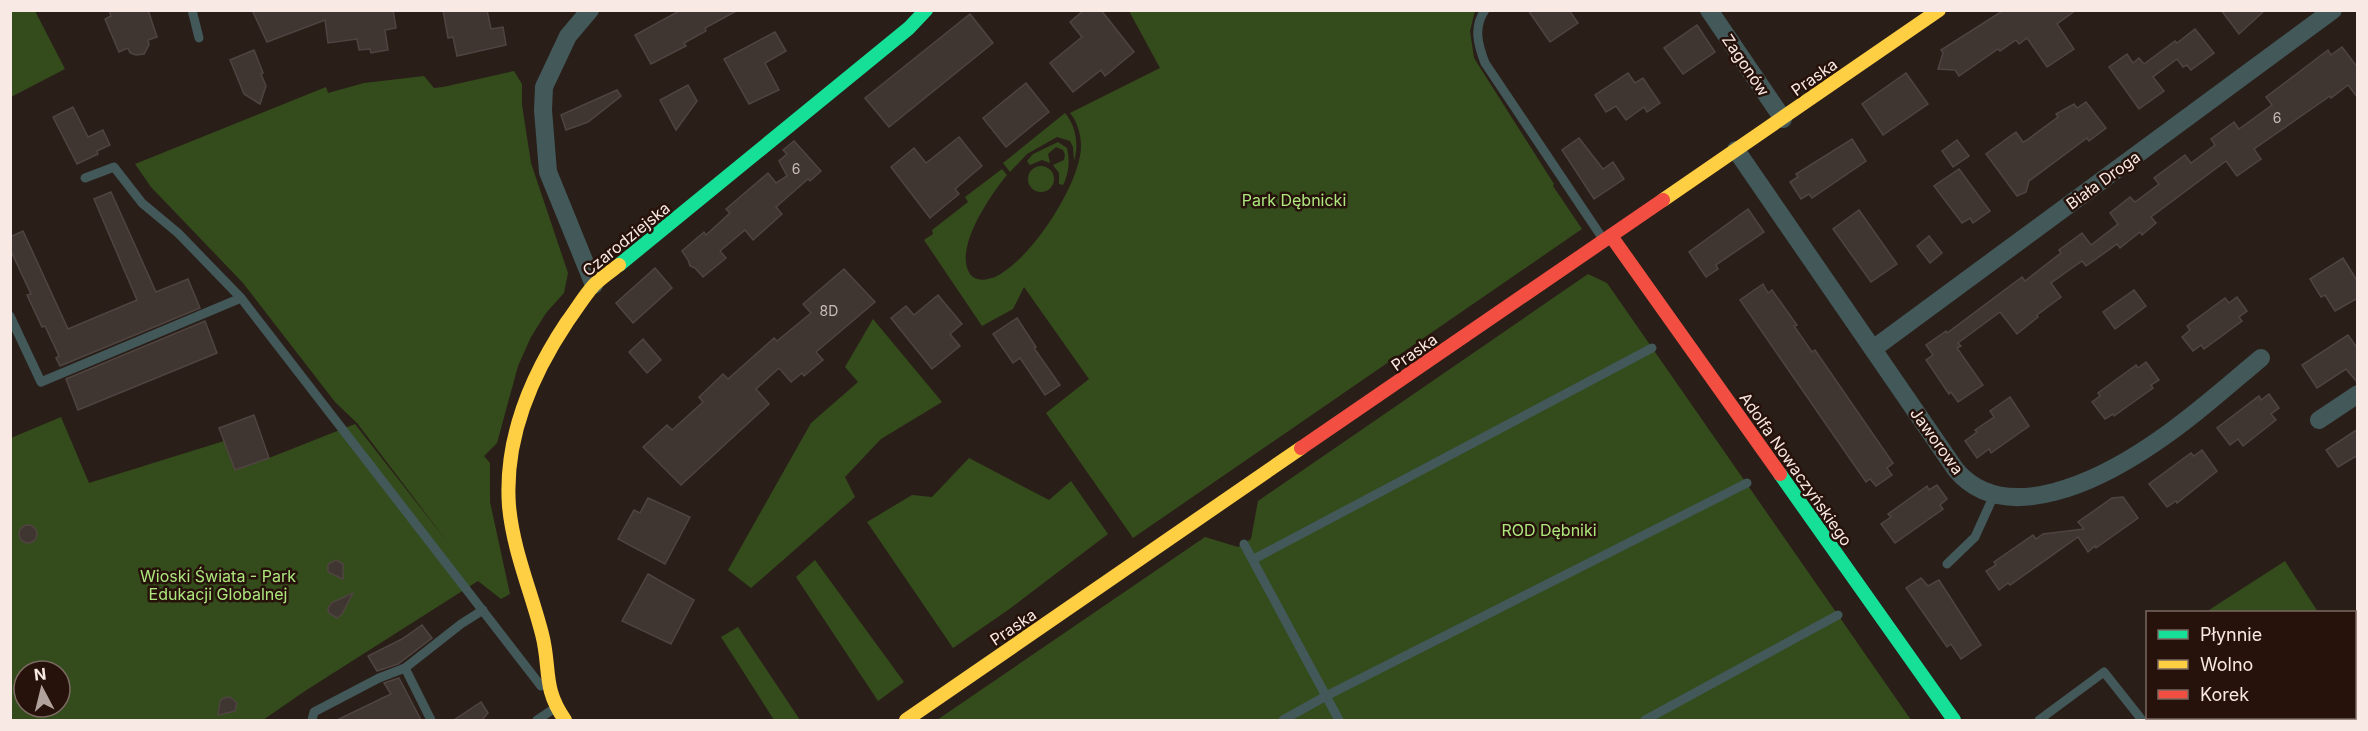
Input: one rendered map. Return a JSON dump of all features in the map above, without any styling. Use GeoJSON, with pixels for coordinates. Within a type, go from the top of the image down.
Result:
{"type":"FeatureCollection","features":[{"type":"Feature","properties":{"kind":"street"},"geometry":{"type":"LineString","coordinates":[[590,10],[568,36],[544,87],[543,110],[548,172],[594,285]]}},
{"type":"Feature","properties":{"kind":"street","name":"Czarodziejska"},"geometry":{"type":"LineString","coordinates":[[552,701],[543,638],[516,545],[508,505],[508,469],[518,421],[537,370],[566,321],[594,285],[909,28],[926,10]]}},
{"type":"Feature","properties":{"kind":"street","name":"Zagonów"},"geometry":{"type":"LineString","coordinates":[[1709,10],[1783,118]]}},
{"type":"Feature","properties":{"kind":"street","name":"Praska"},"geometry":{"type":"LineString","coordinates":[[906,720],[1783,118],[1917,18],[1940,10]]}},
{"type":"Feature","properties":{"kind":"street","name":"Biała Droga"},"geometry":{"type":"LineString","coordinates":[[1873,349],[2333,10]]}},
{"type":"Feature","properties":{"kind":"street","name":"Jaworowa"},"geometry":{"type":"LineString","coordinates":[[1736,150],[1962,477],[1976,487],[1994,495],[2016,498],[2037,496],[2074,486],[2097,476],[2155,443],[2261,358]]}},
{"type":"Feature","properties":{"kind":"street","name":"Adolfa Nowaczyńskiego"},"geometry":{"type":"LineString","coordinates":[[1608,238],[1954,720]]}},
{"type":"Feature","properties":{"kind":"street"},"geometry":{"type":"LineString","coordinates":[[2319,420],[2358,394]]}},
{"type":"Feature","properties":{"kind":"street"},"geometry":{"type":"LineString","coordinates":[[552,701],[565,720]]}},
{"type":"Feature","properties":{"kind":"lane"},"geometry":{"type":"LineString","coordinates":[[192,10],[199,38]]}},
{"type":"Feature","properties":{"kind":"lane"},"geometry":{"type":"LineString","coordinates":[[1485,10],[1477,32],[1485,63],[1608,238]]}},
{"type":"Feature","properties":{"kind":"lane"},"geometry":{"type":"LineString","coordinates":[[85,178],[114,166],[142,203],[178,233],[241,298],[552,701],[537,720]]}},
{"type":"Feature","properties":{"kind":"lane"},"geometry":{"type":"LineString","coordinates":[[10,316],[41,382],[241,298]]}},
{"type":"Feature","properties":{"kind":"lane"},"geometry":{"type":"LineString","coordinates":[[1254,559],[1652,348]]}},
{"type":"Feature","properties":{"kind":"lane"},"geometry":{"type":"LineString","coordinates":[[1282,720],[1747,483]]}},
{"type":"Feature","properties":{"kind":"lane"},"geometry":{"type":"LineString","coordinates":[[1947,564],[1975,537],[1994,495]]}},
{"type":"Feature","properties":{"kind":"lane"},"geometry":{"type":"LineString","coordinates":[[1244,544],[1339,720]]}},
{"type":"Feature","properties":{"kind":"lane"},"geometry":{"type":"LineString","coordinates":[[312,720],[314,712],[379,678],[405,668],[461,624],[483,610]]}},
{"type":"Feature","properties":{"kind":"lane"},"geometry":{"type":"LineString","coordinates":[[1645,720],[1838,615]]}},
{"type":"Feature","properties":{"kind":"lane"},"geometry":{"type":"LineString","coordinates":[[405,668],[431,720]]}},
{"type":"Feature","properties":{"kind":"lane"},"geometry":{"type":"LineString","coordinates":[[2039,720],[2104,672],[2142,720]]}},
{"type":"Feature","properties":{"kind":"green space"},"geometry":{"type":"Polygon","coordinates":[[[11,10],[35,11],[65,69],[11,97],[11,10]]]}},
{"type":"Feature","properties":{"kind":"green space","name":"Park Dębnicki"},"geometry":{"type":"Polygon","coordinates":[[[1129,11],[1475,11],[1470,31],[1474,58],[1582,229],[1133,538],[1046,413],[1089,379],[1024,287],[1013,309],[982,326],[924,240],[933,234],[932,230],[968,202],[965,197],[1002,169],[1007,175],[976,222],[966,251],[966,263],[972,277],[985,279],[995,277],[1022,256],[1059,207],[1076,171],[1081,151],[1081,139],[1076,122],[1070,113],[1160,68],[1129,11]]]}},
{"type":"Feature","properties":{"kind":"green space","name":"Wioski Świata - Park Edukacji Globalnej"},"geometry":{"type":"Polygon","coordinates":[[[514,71],[522,84],[522,105],[531,163],[568,273],[564,293],[546,313],[531,337],[518,366],[497,443],[484,456],[490,463],[490,502],[510,594],[501,599],[478,581],[263,720],[11,720],[11,438],[61,417],[89,483],[224,441],[219,428],[254,415],[269,458],[355,424],[449,544],[357,423],[335,402],[243,283],[151,187],[135,164],[326,87],[328,93],[364,83],[424,76],[434,88],[514,71]]]}},
{"type":"Feature","properties":{"kind":"green space"},"geometry":{"type":"Polygon","coordinates":[[[1065,113],[1076,136],[1074,161],[1070,141],[1057,137],[1027,154],[1010,172],[1003,163],[1065,113]]]}},
{"type":"Feature","properties":{"kind":"green space"},"geometry":{"type":"Polygon","coordinates":[[[1058,142],[1067,148],[1068,172],[1063,185],[1059,184],[1059,173],[1053,165],[1064,160],[1063,150],[1056,147],[1048,154],[1050,163],[1042,160],[1030,165],[1027,161],[1033,154],[1058,142]]]}},
{"type":"Feature","properties":{"kind":"green space"},"geometry":{"type":"Polygon","coordinates":[[[1041,166],[1050,170],[1054,179],[1050,188],[1041,192],[1032,188],[1028,179],[1032,170],[1041,166]]]}},
{"type":"Feature","properties":{"kind":"green space","name":"ROD Dębniki"},"geometry":{"type":"Polygon","coordinates":[[[1588,274],[1607,283],[1911,720],[937,720],[1205,537],[1238,547],[1251,539],[1258,501],[1588,274]]]}},
{"type":"Feature","properties":{"kind":"green space"},"geometry":{"type":"Polygon","coordinates":[[[873,319],[942,402],[881,439],[845,477],[855,497],[751,588],[728,570],[811,423],[858,382],[845,367],[873,319]]]}},
{"type":"Feature","properties":{"kind":"green space"},"geometry":{"type":"Polygon","coordinates":[[[969,458],[1049,500],[1071,481],[1108,534],[1008,610],[953,648],[867,522],[912,495],[932,497],[969,458]]]}},
{"type":"Feature","properties":{"kind":"green space"},"geometry":{"type":"Polygon","coordinates":[[[815,560],[904,682],[878,701],[796,577],[815,560]]]}},
{"type":"Feature","properties":{"kind":"green space"},"geometry":{"type":"Polygon","coordinates":[[[2285,561],[2317,611],[2210,611],[2285,561]]]}},
{"type":"Feature","properties":{"kind":"green space"},"geometry":{"type":"Polygon","coordinates":[[[738,627],[800,720],[774,720],[721,637],[738,627]]]}},
{"type":"Feature","properties":{"kind":"building"},"geometry":{"type":"Polygon","coordinates":[[[109,10],[148,10],[157,37],[148,40],[149,45],[144,54],[130,53],[128,48],[119,52],[105,19],[111,16],[109,10]]]}},
{"type":"Feature","properties":{"kind":"building"},"geometry":{"type":"Polygon","coordinates":[[[252,10],[393,10],[396,28],[385,30],[388,50],[371,53],[370,49],[359,50],[357,39],[328,43],[325,20],[267,42],[252,10]]]}},
{"type":"Feature","properties":{"kind":"building"},"geometry":{"type":"Polygon","coordinates":[[[443,10],[487,10],[491,29],[503,27],[506,45],[457,56],[453,37],[448,38],[443,10]]]}},
{"type":"Feature","properties":{"kind":"building"},"geometry":{"type":"Polygon","coordinates":[[[681,10],[738,10],[705,28],[706,31],[684,43],[686,46],[651,64],[635,35],[681,10]]]}},
{"type":"Feature","properties":{"kind":"building"},"geometry":{"type":"Polygon","coordinates":[[[1084,10],[1101,10],[1134,52],[1105,76],[1101,70],[1073,92],[1050,63],[1082,37],[1070,22],[1084,10]]]}},
{"type":"Feature","properties":{"kind":"building"},"geometry":{"type":"Polygon","coordinates":[[[1528,10],[1569,10],[1578,23],[1550,42],[1528,10]]]}},
{"type":"Feature","properties":{"kind":"building"},"geometry":{"type":"Polygon","coordinates":[[[2004,10],[2076,10],[2057,24],[2074,49],[2047,67],[2027,38],[2019,44],[2016,40],[2000,51],[1998,49],[1959,76],[1955,70],[1938,69],[1943,53],[1941,50],[2004,10]]]}},
{"type":"Feature","properties":{"kind":"building"},"geometry":{"type":"Polygon","coordinates":[[[2221,10],[2265,10],[2239,34],[2221,10]]]}},
{"type":"Feature","properties":{"kind":"building"},"geometry":{"type":"Polygon","coordinates":[[[970,14],[993,43],[889,127],[865,98],[970,14]]]}},
{"type":"Feature","properties":{"kind":"building"},"geometry":{"type":"Polygon","coordinates":[[[1697,25],[1715,52],[1683,74],[1664,48],[1697,25]]]}},
{"type":"Feature","properties":{"kind":"building"},"geometry":{"type":"Polygon","coordinates":[[[2195,29],[2214,53],[2191,70],[2187,65],[2183,67],[2177,59],[2153,77],[2164,91],[2139,109],[2109,67],[2127,54],[2133,63],[2139,58],[2144,64],[2195,29]]]}},
{"type":"Feature","properties":{"kind":"building"},"geometry":{"type":"Polygon","coordinates":[[[775,32],[786,51],[765,63],[779,90],[749,104],[724,59],[775,32]]]}},
{"type":"Feature","properties":{"kind":"building"},"geometry":{"type":"Polygon","coordinates":[[[2342,47],[2358,68],[2358,98],[2348,85],[2331,98],[2330,96],[2254,149],[2261,159],[2237,176],[2226,161],[2151,217],[2156,223],[2142,235],[2140,232],[2120,248],[2117,244],[2086,266],[2082,261],[2051,283],[2061,297],[2017,334],[2000,312],[1958,343],[1961,346],[1957,348],[1983,385],[1958,402],[1951,392],[1949,394],[1926,360],[1933,355],[1926,345],[1946,331],[1947,333],[2022,277],[2025,281],[2061,253],[2059,250],[2082,233],[2091,245],[2118,224],[2110,213],[2130,197],[2135,202],[2159,184],[2154,178],[2185,155],[2191,163],[2215,145],[2211,139],[2234,122],[2239,129],[2272,105],[2266,97],[2328,50],[2331,55],[2342,47]]]}},
{"type":"Feature","properties":{"kind":"building"},"geometry":{"type":"Polygon","coordinates":[[[254,50],[266,86],[260,104],[244,94],[230,60],[254,50]]]}},
{"type":"Feature","properties":{"kind":"building"},"geometry":{"type":"Polygon","coordinates":[[[1628,73],[1635,83],[1643,78],[1660,103],[1647,112],[1644,107],[1626,120],[1616,106],[1606,112],[1595,95],[1628,73]]]}},
{"type":"Feature","properties":{"kind":"building"},"geometry":{"type":"Polygon","coordinates":[[[1906,73],[1928,104],[1883,135],[1862,104],[1906,73]]]}},
{"type":"Feature","properties":{"kind":"building"},"geometry":{"type":"Polygon","coordinates":[[[1026,83],[1049,112],[1006,147],[983,118],[1026,83]]]}},
{"type":"Feature","properties":{"kind":"building"},"geometry":{"type":"Polygon","coordinates":[[[688,85],[697,101],[676,130],[660,100],[688,85]]]}},
{"type":"Feature","properties":{"kind":"building"},"geometry":{"type":"Polygon","coordinates":[[[617,90],[621,96],[588,122],[566,130],[561,115],[617,90]]]}},
{"type":"Feature","properties":{"kind":"building"},"geometry":{"type":"Polygon","coordinates":[[[2086,102],[2106,128],[2089,141],[2087,138],[2029,181],[2026,192],[2017,196],[1986,154],[2016,132],[2023,142],[2027,140],[2058,117],[2056,114],[2074,104],[2077,108],[2086,102]]]}},
{"type":"Feature","properties":{"kind":"building"},"geometry":{"type":"Polygon","coordinates":[[[73,107],[88,137],[103,130],[110,145],[97,151],[98,154],[77,164],[53,117],[73,107]]]}},
{"type":"Feature","properties":{"kind":"building"},"geometry":{"type":"Polygon","coordinates":[[[959,137],[982,166],[955,189],[959,194],[930,218],[891,167],[914,148],[926,163],[959,137]]]}},
{"type":"Feature","properties":{"kind":"building"},"geometry":{"type":"Polygon","coordinates":[[[1579,138],[1603,169],[1613,162],[1624,179],[1594,199],[1562,150],[1579,138]]]}},
{"type":"Feature","properties":{"kind":"building"},"geometry":{"type":"Polygon","coordinates":[[[1852,139],[1866,161],[1812,198],[1809,194],[1801,199],[1790,182],[1798,177],[1796,174],[1852,139]]]}},
{"type":"Feature","properties":{"kind":"building"},"geometry":{"type":"Polygon","coordinates":[[[1957,140],[1969,156],[1953,167],[1942,151],[1957,140]]]}},
{"type":"Feature","properties":{"kind":"building"},"geometry":{"type":"Polygon","coordinates":[[[794,141],[821,171],[810,181],[808,179],[776,207],[782,214],[753,240],[745,230],[720,251],[726,258],[703,277],[690,266],[682,251],[704,232],[706,235],[730,213],[726,209],[768,173],[776,183],[787,176],[779,161],[787,154],[783,150],[794,141]]]}},
{"type":"Feature","properties":{"kind":"building"},"geometry":{"type":"Polygon","coordinates":[[[1959,169],[1990,211],[1973,223],[1970,218],[1962,223],[1934,186],[1959,169]]]}},
{"type":"Feature","properties":{"kind":"building"},"geometry":{"type":"Polygon","coordinates":[[[111,192],[156,292],[188,279],[200,308],[60,366],[56,358],[59,356],[27,295],[31,294],[10,249],[10,237],[23,231],[68,329],[137,300],[94,199],[111,192]]]}},
{"type":"Feature","properties":{"kind":"building"},"geometry":{"type":"Polygon","coordinates":[[[1748,209],[1764,232],[1716,265],[1718,269],[1706,277],[1689,252],[1748,209]]]}},
{"type":"Feature","properties":{"kind":"building"},"geometry":{"type":"Polygon","coordinates":[[[1859,210],[1897,264],[1871,282],[1833,229],[1859,210]]]}},
{"type":"Feature","properties":{"kind":"building"},"geometry":{"type":"Polygon","coordinates":[[[1929,236],[1942,253],[1930,263],[1917,246],[1929,236]]]}},
{"type":"Feature","properties":{"kind":"building"},"geometry":{"type":"Polygon","coordinates":[[[2343,258],[2358,282],[2358,298],[2335,311],[2325,295],[2321,297],[2310,279],[2343,258]]]}},
{"type":"Feature","properties":{"kind":"building"},"geometry":{"type":"Polygon","coordinates":[[[655,268],[672,288],[633,323],[616,303],[655,268]]]}},
{"type":"Feature","properties":{"kind":"building"},"geometry":{"type":"Polygon","coordinates":[[[844,269],[875,302],[816,352],[823,360],[804,376],[802,373],[791,382],[779,368],[756,389],[769,404],[681,485],[643,447],[667,425],[672,430],[703,402],[699,397],[723,374],[728,379],[774,338],[777,341],[811,313],[803,304],[844,269]]]}},
{"type":"Feature","properties":{"kind":"building"},"geometry":{"type":"Polygon","coordinates":[[[1763,284],[1768,293],[1772,290],[1797,325],[1794,326],[1812,352],[1815,350],[1893,463],[1887,468],[1892,475],[1876,486],[1870,479],[1866,482],[1740,300],[1763,284]]]}},
{"type":"Feature","properties":{"kind":"building"},"geometry":{"type":"Polygon","coordinates":[[[2134,290],[2146,306],[2115,329],[2103,312],[2134,290]]]}},
{"type":"Feature","properties":{"kind":"building"},"geometry":{"type":"Polygon","coordinates":[[[938,295],[962,324],[950,334],[960,346],[932,369],[891,318],[906,306],[914,315],[938,295]]]}},
{"type":"Feature","properties":{"kind":"building"},"geometry":{"type":"Polygon","coordinates":[[[2237,297],[2247,311],[2239,317],[2242,321],[2204,349],[2201,345],[2193,351],[2182,337],[2190,330],[2187,326],[2225,298],[2229,303],[2237,297]]]}},
{"type":"Feature","properties":{"kind":"building"},"geometry":{"type":"Polygon","coordinates":[[[1017,318],[1036,347],[1034,348],[1060,385],[1045,395],[1020,358],[1013,363],[993,334],[1017,318]]]}},
{"type":"Feature","properties":{"kind":"building"},"geometry":{"type":"Polygon","coordinates":[[[205,321],[217,353],[78,410],[66,379],[205,321]]]}},
{"type":"Feature","properties":{"kind":"building"},"geometry":{"type":"Polygon","coordinates":[[[2348,335],[2358,349],[2358,383],[2346,369],[2317,388],[2302,365],[2348,335]]]}},
{"type":"Feature","properties":{"kind":"building"},"geometry":{"type":"Polygon","coordinates":[[[643,339],[661,360],[647,373],[629,352],[643,339]]]}},
{"type":"Feature","properties":{"kind":"building"},"geometry":{"type":"Polygon","coordinates":[[[2146,362],[2159,380],[2151,385],[2153,388],[2114,416],[2113,414],[2105,419],[2092,402],[2100,396],[2098,393],[2136,365],[2138,368],[2146,362]]]}},
{"type":"Feature","properties":{"kind":"building"},"geometry":{"type":"Polygon","coordinates":[[[2269,394],[2279,408],[2271,414],[2276,420],[2243,446],[2238,439],[2230,445],[2217,428],[2259,396],[2261,400],[2269,394]]]}},
{"type":"Feature","properties":{"kind":"building"},"geometry":{"type":"Polygon","coordinates":[[[2010,397],[2029,426],[1991,453],[1989,449],[1977,458],[1965,441],[1977,432],[1975,430],[1994,417],[1990,411],[2010,397]]]}},
{"type":"Feature","properties":{"kind":"building"},"geometry":{"type":"Polygon","coordinates":[[[254,415],[269,458],[235,470],[219,428],[254,415]]]}},
{"type":"Feature","properties":{"kind":"building"},"geometry":{"type":"Polygon","coordinates":[[[2358,429],[2358,455],[2338,467],[2326,450],[2358,429]]]}},
{"type":"Feature","properties":{"kind":"building"},"geometry":{"type":"Polygon","coordinates":[[[2202,450],[2217,471],[2177,503],[2176,501],[2167,507],[2149,484],[2191,453],[2194,456],[2202,450]]]}},
{"type":"Feature","properties":{"kind":"building"},"geometry":{"type":"Polygon","coordinates":[[[1937,485],[1947,499],[1940,505],[1943,509],[1895,543],[1881,524],[1891,517],[1888,514],[1927,486],[1929,490],[1937,485]]]}},
{"type":"Feature","properties":{"kind":"building"},"geometry":{"type":"Polygon","coordinates":[[[2123,497],[2138,518],[2096,548],[2095,546],[2088,552],[2078,537],[2010,585],[2008,583],[1999,590],[1986,571],[1996,565],[1994,562],[2033,535],[2036,539],[2043,534],[2084,529],[2078,522],[2112,498],[2123,497]]]}},
{"type":"Feature","properties":{"kind":"building"},"geometry":{"type":"Polygon","coordinates":[[[648,498],[690,517],[665,564],[618,539],[634,510],[640,513],[648,498]]]}},
{"type":"Feature","properties":{"kind":"building"},"geometry":{"type":"Polygon","coordinates":[[[28,525],[34,528],[37,534],[34,540],[28,543],[22,540],[19,534],[22,528],[28,525]]]}},
{"type":"Feature","properties":{"kind":"building"},"geometry":{"type":"Polygon","coordinates":[[[336,560],[343,564],[343,579],[328,572],[328,564],[336,560]]]}},
{"type":"Feature","properties":{"kind":"building"},"geometry":{"type":"Polygon","coordinates":[[[648,574],[694,600],[671,644],[622,621],[648,574]]]}},
{"type":"Feature","properties":{"kind":"building"},"geometry":{"type":"Polygon","coordinates":[[[1921,578],[1928,586],[1939,580],[1981,645],[1961,659],[1951,644],[1947,647],[1906,588],[1921,578]]]}},
{"type":"Feature","properties":{"kind":"building"},"geometry":{"type":"Polygon","coordinates":[[[353,593],[342,614],[337,618],[329,613],[331,603],[353,593]]]}},
{"type":"Feature","properties":{"kind":"building"},"geometry":{"type":"Polygon","coordinates":[[[422,625],[432,638],[398,664],[377,671],[368,656],[402,639],[422,625]]]}},
{"type":"Feature","properties":{"kind":"building"},"geometry":{"type":"Polygon","coordinates":[[[399,678],[421,720],[337,720],[391,694],[384,683],[399,678]]]}},
{"type":"Feature","properties":{"kind":"building"},"geometry":{"type":"Polygon","coordinates":[[[230,697],[237,703],[235,711],[218,715],[220,702],[223,698],[230,697]]]}},
{"type":"Feature","properties":{"kind":"building"},"geometry":{"type":"Polygon","coordinates":[[[481,702],[488,713],[482,720],[454,720],[481,702]]]}},
{"type":"Feature","properties":{"kind":"traffic: fast"},"geometry":{"type":"LineString","coordinates":[[619,265],[909,28],[926,10]]}},
{"type":"Feature","properties":{"kind":"traffic: fast"},"geometry":{"type":"LineString","coordinates":[[1780,474],[1954,720]]}},
{"type":"Feature","properties":{"kind":"traffic: slow"},"geometry":{"type":"LineString","coordinates":[[1663,200],[1939,10]]}},
{"type":"Feature","properties":{"kind":"traffic: slow"},"geometry":{"type":"LineString","coordinates":[[565,720],[550,688],[545,646],[514,539],[509,506],[511,457],[523,409],[542,364],[590,289],[619,265]]}},
{"type":"Feature","properties":{"kind":"traffic: slow"},"geometry":{"type":"LineString","coordinates":[[906,720],[1301,448]]}},
{"type":"Feature","properties":{"kind":"traffic: jam"},"geometry":{"type":"LineString","coordinates":[[1301,448],[1663,200]]}},
{"type":"Feature","properties":{"kind":"traffic: jam"},"geometry":{"type":"LineString","coordinates":[[1611,236],[1780,474]]}}]}
